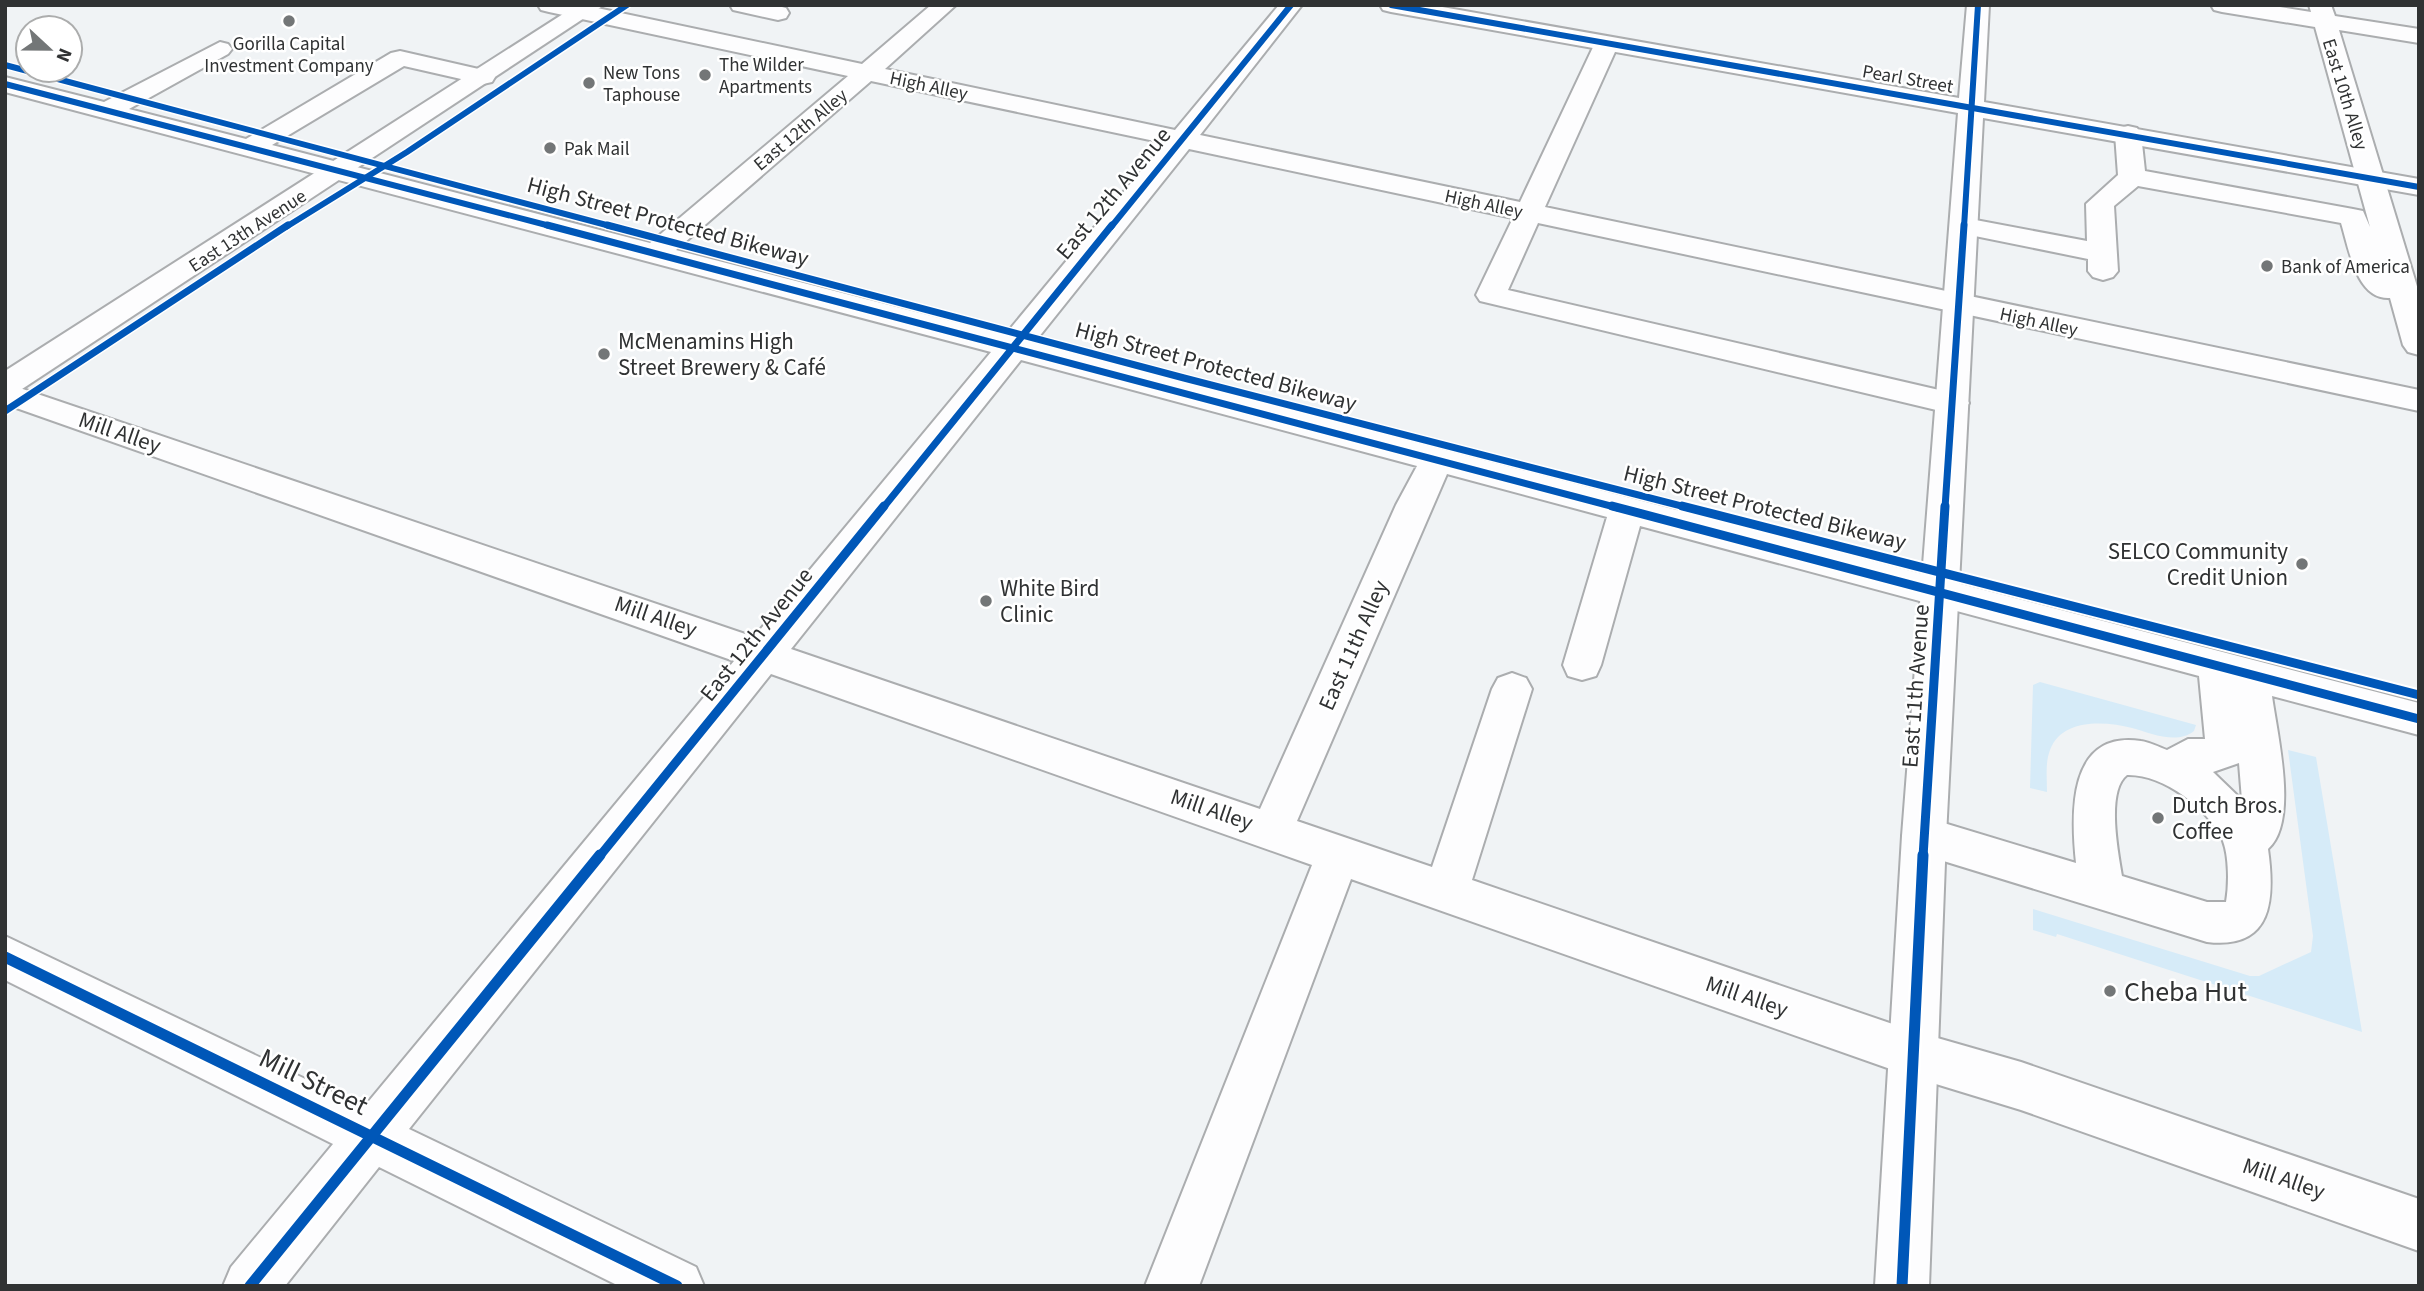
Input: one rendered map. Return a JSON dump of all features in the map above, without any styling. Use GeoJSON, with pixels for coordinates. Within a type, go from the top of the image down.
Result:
{"type":"FeatureCollection","features":[{"type":"Feature","properties":{"kind":"street","name":"High Alley"},"geometry":{"type":"LineString","coordinates":[[549,5],[588,9],[866,72],[2419,401]]}},
{"type":"Feature","properties":{"kind":"street"},"geometry":{"type":"LineString","coordinates":[[741,5],[778,13]]}},
{"type":"Feature","properties":{"kind":"street","name":"East 12th Alley"},"geometry":{"type":"LineString","coordinates":[[655,253],[945,5]]}},
{"type":"Feature","properties":{"kind":"street","name":"East 12th Avenue"},"geometry":{"type":"LineString","coordinates":[[250,1286],[1291,5]]}},
{"type":"Feature","properties":{"kind":"street","name":"Pearl Street"},"geometry":{"type":"LineString","coordinates":[[1391,5],[2419,187]]}},
{"type":"Feature","properties":{"kind":"street","name":"East 11th Avenue"},"geometry":{"type":"LineString","coordinates":[[1902,1286],[1924,836],[1978,5]]}},
{"type":"Feature","properties":{"kind":"street"},"geometry":{"type":"LineString","coordinates":[[2222,5],[2322,13],[2419,36]]}},
{"type":"Feature","properties":{"kind":"street","name":"East 13th Avenue"},"geometry":{"type":"LineString","coordinates":[[5,386],[588,9]]}},
{"type":"Feature","properties":{"kind":"street","name":"East 10th Alley"},"geometry":{"type":"LineString","coordinates":[[2322,13],[2419,345]]}},
{"type":"Feature","properties":{"kind":"street"},"geometry":{"type":"LineString","coordinates":[[1607,43],[1491,295],[1953,403]]}},
{"type":"Feature","properties":{"kind":"street"},"geometry":{"type":"LineString","coordinates":[[106,111],[220,49]]}},
{"type":"Feature","properties":{"kind":"street"},"geometry":{"type":"LineString","coordinates":[[249,148],[400,58],[483,77]]}},
{"type":"Feature","properties":{"kind":"street"},"geometry":{"type":"LineString","coordinates":[[5,84],[2419,719]]}},
{"type":"Feature","properties":{"kind":"street"},"geometry":{"type":"LineString","coordinates":[[2128,134],[2132,177]]}},
{"type":"Feature","properties":{"kind":"street"},"geometry":{"type":"LineString","coordinates":[[1965,226],[2103,262],[2100,204],[2132,177]]}},
{"type":"Feature","properties":{"kind":"street"},"geometry":{"type":"LineString","coordinates":[[2132,177],[2353,217],[2374,278],[2409,310]]}},
{"type":"Feature","properties":{"kind":"street","name":"Mill Alley"},"geometry":{"type":"LineString","coordinates":[[5,393],[765,654],[1913,1054],[2021,1086],[2419,1224]]}},
{"type":"Feature","properties":{"kind":"street","name":"East 11th Alley"},"geometry":{"type":"LineString","coordinates":[[1272,830],[1414,505],[1437,460]]}},
{"type":"Feature","properties":{"kind":"street"},"geometry":{"type":"LineString","coordinates":[[1582,664],[1627,510]]}},
{"type":"Feature","properties":{"kind":"street"},"geometry":{"type":"LineString","coordinates":[[2173,769],[2188,755],[2217,755],[2226,750],[2234,670]]}},
{"type":"Feature","properties":{"kind":"street"},"geometry":{"type":"LineString","coordinates":[[2234,670],[2264,808],[2258,831],[2245,842]]}},
{"type":"Feature","properties":{"kind":"street"},"geometry":{"type":"LineString","coordinates":[[1446,891],[1512,689]]}},
{"type":"Feature","properties":{"kind":"street"},"geometry":{"type":"LineString","coordinates":[[1924,836],[2207,922],[2237,921],[2247,912],[2250,895],[2245,842],[2222,806],[2191,779],[2173,769],[2134,756],[2116,757],[2105,764],[2097,786],[2101,888]]}},
{"type":"Feature","properties":{"kind":"street"},"geometry":{"type":"LineString","coordinates":[[1172,1286],[1338,854]]}},
{"type":"Feature","properties":{"kind":"street","name":"Mill Street"},"geometry":{"type":"LineString","coordinates":[[5,957],[677,1286]]}},
{"type":"Feature","properties":{"kind":"shaded area"},"geometry":{"type":"Polygon","coordinates":[[[2040,682],[2196,725],[2194,731],[2187,735],[2172,738],[2109,724],[2074,727],[2064,732],[2050,750],[2047,792],[2030,788],[2033,685],[2040,682]]]}},
{"type":"Feature","properties":{"kind":"shaded area"},"geometry":{"type":"Polygon","coordinates":[[[2288,750],[2316,757],[2362,1032],[2057,934],[2056,937],[2033,930],[2033,909],[2250,976],[2259,976],[2311,952],[2313,936],[2288,750]]]}},
{"type":"Feature","properties":{"kind":"cycle path"},"geometry":{"type":"LineString","coordinates":[[5,411],[317,206],[407,152],[627,5]]}},
{"type":"Feature","properties":{"kind":"cycle path"},"geometry":{"type":"LineString","coordinates":[[250,1286],[1291,5]]}},
{"type":"Feature","properties":{"kind":"cycle path"},"geometry":{"type":"LineString","coordinates":[[1391,5],[2419,187]]}},
{"type":"Feature","properties":{"kind":"cycle path"},"geometry":{"type":"LineString","coordinates":[[1902,1286],[1924,836],[1978,5]]}},
{"type":"Feature","properties":{"kind":"cycle path","name":"High Street Protected Bikeway"},"geometry":{"type":"LineString","coordinates":[[5,65],[1184,378],[2419,695]]}},
{"type":"Feature","properties":{"kind":"cycle path"},"geometry":{"type":"LineString","coordinates":[[5,84],[2419,719]]}},
{"type":"Feature","properties":{"kind":"cycle path"},"geometry":{"type":"LineString","coordinates":[[5,957],[677,1286]]}},
{"type":"Feature","properties":{"kind":"place","name":"Gorilla Capital Investment Company"},"geometry":{"type":"Point","coordinates":[289,21]}},
{"type":"Feature","properties":{"kind":"place","name":"The Wilder Apartments"},"geometry":{"type":"Point","coordinates":[705,75]}},
{"type":"Feature","properties":{"kind":"place","name":"New Tons Taphouse"},"geometry":{"type":"Point","coordinates":[589,83]}},
{"type":"Feature","properties":{"kind":"place","name":"Pak Mail"},"geometry":{"type":"Point","coordinates":[550,148]}},
{"type":"Feature","properties":{"kind":"place","name":"Bank of America"},"geometry":{"type":"Point","coordinates":[2267,266]}},
{"type":"Feature","properties":{"kind":"place","name":"McMenamins High Street Brewery & Café"},"geometry":{"type":"Point","coordinates":[604,354]}},
{"type":"Feature","properties":{"kind":"place","name":"SELCO Community Credit Union"},"geometry":{"type":"Point","coordinates":[2302,564]}},
{"type":"Feature","properties":{"kind":"place","name":"White Bird Clinic"},"geometry":{"type":"Point","coordinates":[986,601]}},
{"type":"Feature","properties":{"kind":"place","name":"Dutch Bros. Coffee"},"geometry":{"type":"Point","coordinates":[2158,818]}},
{"type":"Feature","properties":{"kind":"place","name":"Cheba Hut"},"geometry":{"type":"Point","coordinates":[2110,991]}}]}
